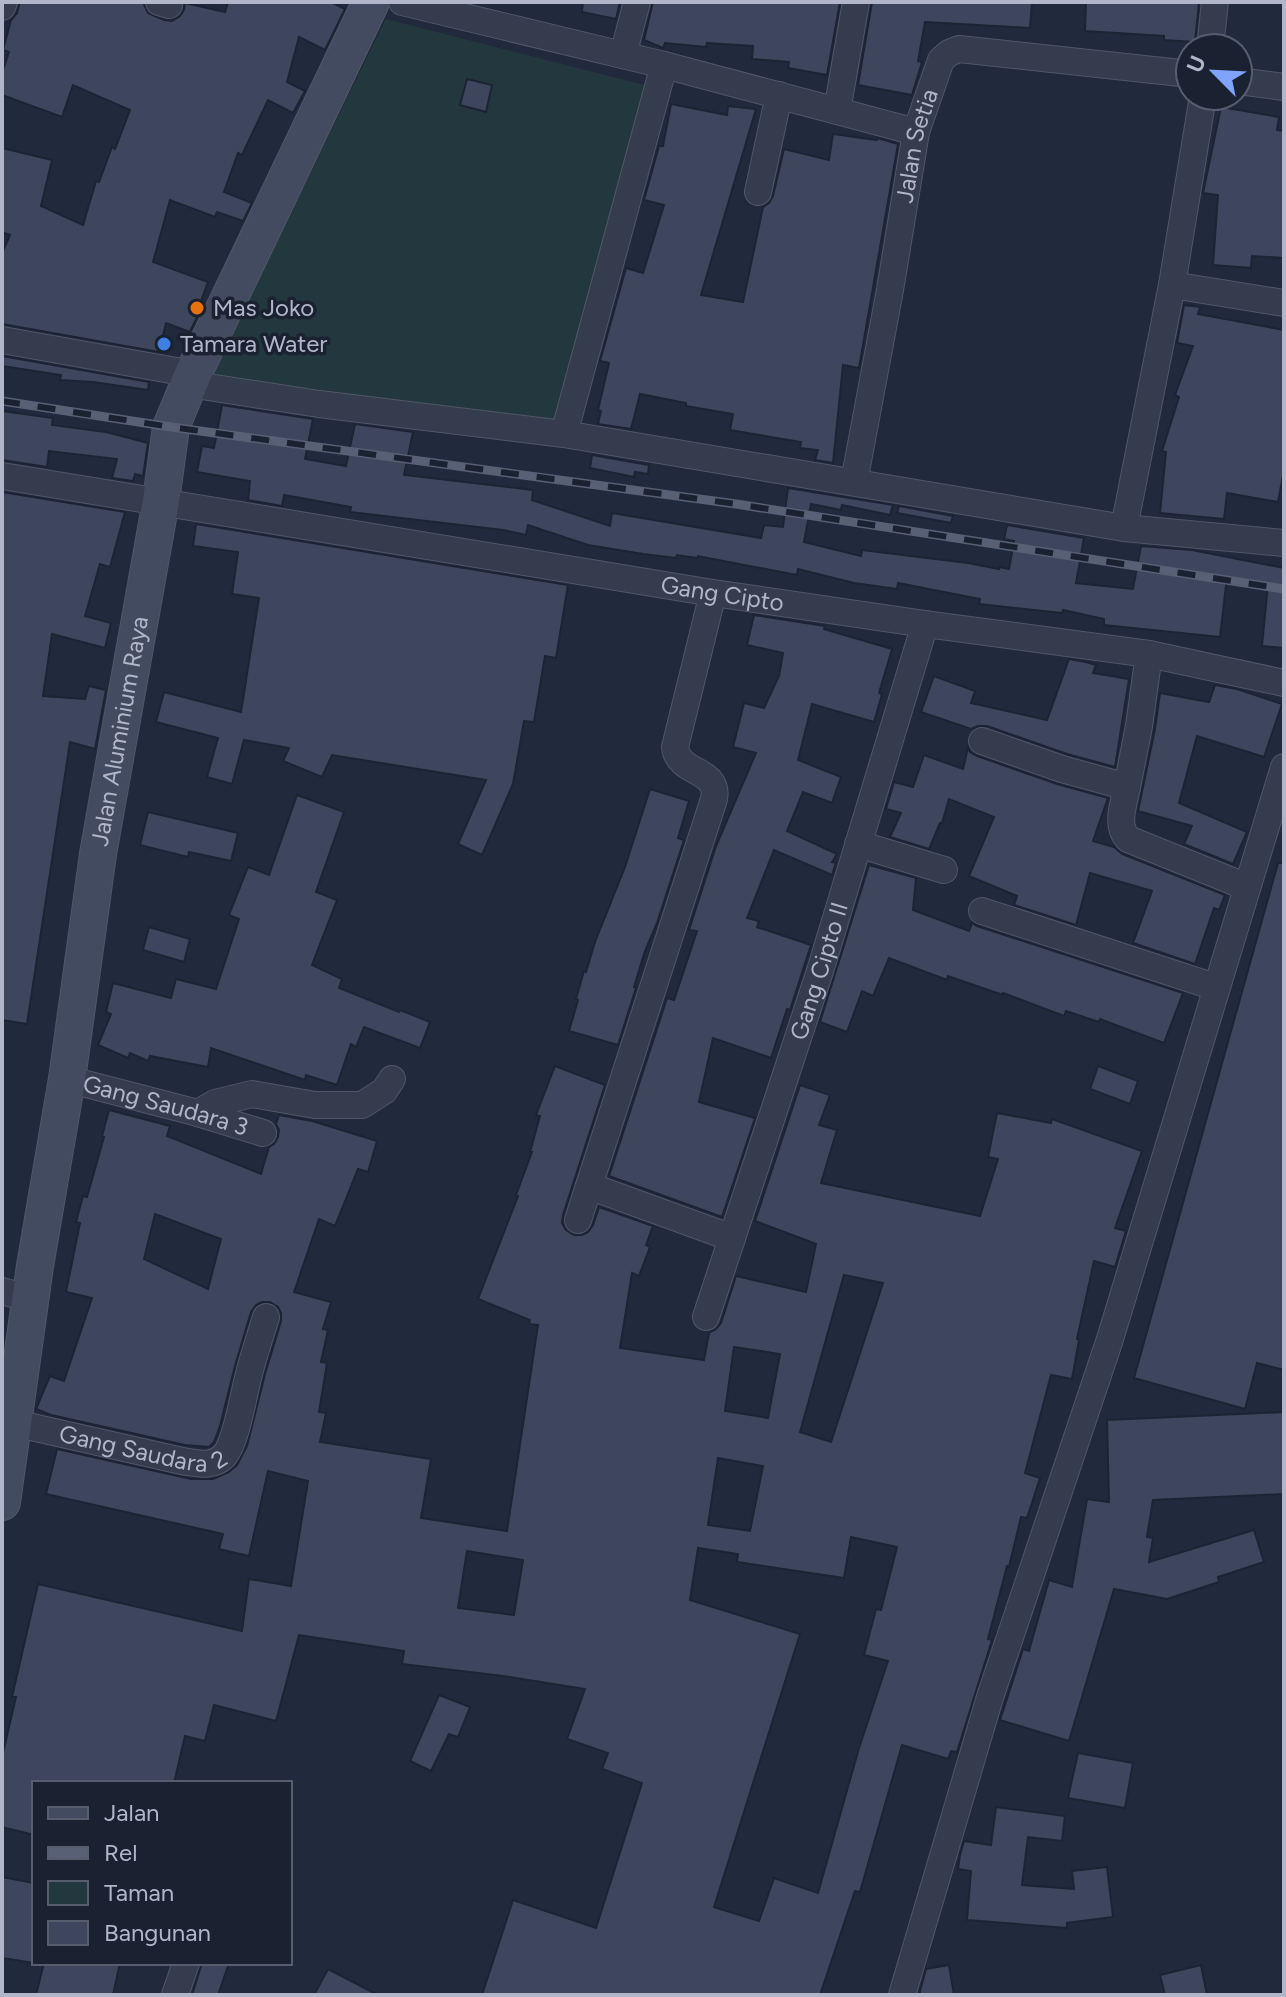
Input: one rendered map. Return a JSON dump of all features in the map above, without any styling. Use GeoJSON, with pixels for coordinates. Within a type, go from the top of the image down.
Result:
{"type":"FeatureCollection","features":[{"type":"Feature","properties":{"kind":"main road","name":"Jalan Aluminium Raya"},"geometry":{"type":"LineString","coordinates":[[2,1502],[14,1423],[16,1295],[67,1079],[98,854],[161,501],[171,427],[371,2]]}},
{"type":"Feature","properties":{"kind":"street"},"geometry":{"type":"LineString","coordinates":[[402,2],[664,65],[916,132]]}},
{"type":"Feature","properties":{"kind":"street"},"geometry":{"type":"LineString","coordinates":[[623,55],[637,2]]}},
{"type":"Feature","properties":{"kind":"street"},"geometry":{"type":"LineString","coordinates":[[837,111],[856,2]]}},
{"type":"Feature","properties":{"kind":"street"},"geometry":{"type":"LineString","coordinates":[[1212,32],[1215,2]]}},
{"type":"Feature","properties":{"kind":"street","name":"Jalan Setia"},"geometry":{"type":"LineString","coordinates":[[854,482],[916,132],[941,60],[959,49],[1174,72]]}},
{"type":"Feature","properties":{"kind":"street"},"geometry":{"type":"LineString","coordinates":[[564,434],[664,65]]}},
{"type":"Feature","properties":{"kind":"street"},"geometry":{"type":"LineString","coordinates":[[1254,83],[1284,87]]}},
{"type":"Feature","properties":{"kind":"street"},"geometry":{"type":"LineString","coordinates":[[758,192],[779,95]]}},
{"type":"Feature","properties":{"kind":"street"},"geometry":{"type":"LineString","coordinates":[[1124,528],[1172,285],[1200,112]]}},
{"type":"Feature","properties":{"kind":"street"},"geometry":{"type":"LineString","coordinates":[[1172,285],[1284,303]]}},
{"type":"Feature","properties":{"kind":"street"},"geometry":{"type":"LineString","coordinates":[[2,340],[319,404],[564,434],[1124,528],[1284,543]]}},
{"type":"Feature","properties":{"kind":"street","name":"Gang Cipto"},"geometry":{"type":"LineString","coordinates":[[2,476],[713,593],[1149,654],[1284,683]]}},
{"type":"Feature","properties":{"kind":"street"},"geometry":{"type":"LineString","coordinates":[[578,1220],[716,790],[714,784],[681,762],[676,756],[675,747],[713,593]]}},
{"type":"Feature","properties":{"kind":"street","name":"Gang Cipto II"},"geometry":{"type":"LineString","coordinates":[[706,1317],[820,971],[925,624]]}},
{"type":"Feature","properties":{"kind":"street"},"geometry":{"type":"LineString","coordinates":[[1149,654],[1120,824],[1122,832],[1128,839],[1247,887]]}},
{"type":"Feature","properties":{"kind":"street"},"geometry":{"type":"LineString","coordinates":[[982,741],[1062,769],[1127,787]]}},
{"type":"Feature","properties":{"kind":"street"},"geometry":{"type":"LineString","coordinates":[[902,1995],[990,1697],[1110,1339],[1284,767]]}},
{"type":"Feature","properties":{"kind":"street"},"geometry":{"type":"LineString","coordinates":[[858,844],[944,870]]}},
{"type":"Feature","properties":{"kind":"street"},"geometry":{"type":"LineString","coordinates":[[982,911],[1215,987]]}},
{"type":"Feature","properties":{"kind":"street","name":"Gang Saudara 3"},"geometry":{"type":"LineString","coordinates":[[67,1079],[263,1133]]}},
{"type":"Feature","properties":{"kind":"street"},"geometry":{"type":"LineString","coordinates":[[198,1113],[215,1103],[252,1094],[315,1105],[362,1105],[384,1091],[392,1079]]}},
{"type":"Feature","properties":{"kind":"street"},"geometry":{"type":"LineString","coordinates":[[589,1186],[732,1238]]}},
{"type":"Feature","properties":{"kind":"street","name":"Gang Saudara 2"},"geometry":{"type":"LineString","coordinates":[[14,1423],[182,1461],[216,1462],[231,1445],[266,1317]]}},
{"type":"Feature","properties":{"kind":"street"},"geometry":{"type":"LineString","coordinates":[[175,1995],[185,1965]]}},
{"type":"Feature","properties":{"kind":"green space"},"geometry":{"type":"Polygon","coordinates":[[[386,19],[648,86],[552,429],[210,378],[386,19]]]}},
{"type":"Feature","properties":{"kind":"building"},"geometry":{"type":"Polygon","coordinates":[[[20,2],[143,2],[148,13],[172,21],[180,16],[185,3],[225,12],[228,2],[331,2],[345,9],[325,50],[299,37],[287,82],[305,91],[293,113],[268,100],[242,155],[238,153],[224,192],[252,203],[243,221],[217,212],[215,217],[170,200],[153,262],[208,282],[190,332],[166,323],[159,352],[2,324],[2,253],[10,235],[2,232],[2,148],[52,160],[41,206],[83,225],[96,181],[99,182],[112,147],[115,149],[130,110],[73,85],[62,117],[2,95],[2,73],[9,52],[3,50],[11,20],[20,2]]]}},
{"type":"Feature","properties":{"kind":"building"},"geometry":{"type":"Polygon","coordinates":[[[583,2],[620,2],[616,19],[582,12],[583,2]]]}},
{"type":"Feature","properties":{"kind":"building"},"geometry":{"type":"Polygon","coordinates":[[[653,2],[840,2],[827,75],[788,68],[789,62],[752,59],[753,46],[707,43],[706,47],[665,43],[663,48],[644,40],[653,2]]]}},
{"type":"Feature","properties":{"kind":"building"},"geometry":{"type":"Polygon","coordinates":[[[872,2],[1032,2],[1030,28],[925,22],[918,61],[922,62],[912,95],[858,85],[872,2]]]}},
{"type":"Feature","properties":{"kind":"building"},"geometry":{"type":"Polygon","coordinates":[[[1086,2],[1199,2],[1196,32],[1174,32],[1174,41],[1164,40],[1164,36],[1085,31],[1086,2]]]}},
{"type":"Feature","properties":{"kind":"building"},"geometry":{"type":"Polygon","coordinates":[[[467,79],[492,85],[486,112],[460,105],[467,79]]]}},
{"type":"Feature","properties":{"kind":"building"},"geometry":{"type":"Polygon","coordinates":[[[671,104],[727,115],[728,106],[756,109],[701,295],[743,302],[763,207],[773,196],[784,149],[829,160],[833,134],[877,138],[898,144],[859,368],[843,365],[833,463],[815,460],[818,450],[800,448],[801,442],[730,430],[733,414],[640,394],[631,429],[598,424],[601,411],[598,410],[609,363],[600,361],[626,268],[643,273],[664,205],[644,200],[659,146],[663,146],[671,104]]]}},
{"type":"Feature","properties":{"kind":"building"},"geometry":{"type":"Polygon","coordinates":[[[1220,112],[1250,112],[1279,117],[1277,130],[1284,131],[1284,258],[1252,256],[1251,268],[1213,265],[1218,195],[1203,193],[1220,112]]]}},
{"type":"Feature","properties":{"kind":"building"},"geometry":{"type":"Polygon","coordinates":[[[1184,305],[1200,307],[1198,314],[1284,330],[1284,470],[1278,502],[1227,493],[1224,519],[1160,513],[1166,452],[1162,451],[1179,397],[1175,395],[1193,346],[1177,343],[1184,305]]]}},
{"type":"Feature","properties":{"kind":"building"},"geometry":{"type":"Polygon","coordinates":[[[2,356],[149,382],[148,390],[60,380],[61,375],[2,366],[2,356]]]}},
{"type":"Feature","properties":{"kind":"building"},"geometry":{"type":"Polygon","coordinates":[[[222,405],[313,419],[305,459],[346,466],[355,424],[413,432],[404,475],[533,490],[532,500],[610,526],[612,513],[761,538],[764,525],[783,527],[788,488],[893,505],[890,515],[842,505],[841,510],[811,504],[804,542],[861,556],[862,550],[1009,569],[1014,541],[1004,539],[1007,525],[1084,538],[1076,583],[1133,589],[1141,546],[1192,550],[1284,568],[1284,648],[1262,646],[1268,584],[1227,577],[1220,637],[1104,625],[1104,619],[1063,610],[1062,613],[979,604],[980,599],[898,583],[897,589],[854,583],[798,569],[797,575],[698,556],[677,555],[676,558],[643,554],[588,545],[528,525],[526,535],[350,512],[351,507],[284,495],[282,506],[248,500],[250,481],[197,472],[202,446],[214,448],[222,405]]]}},
{"type":"Feature","properties":{"kind":"building"},"geometry":{"type":"Polygon","coordinates":[[[2,411],[53,418],[52,425],[106,432],[148,443],[143,476],[135,474],[133,481],[112,478],[117,459],[49,451],[47,467],[2,460],[2,411]]]}},
{"type":"Feature","properties":{"kind":"building"},"geometry":{"type":"Polygon","coordinates":[[[592,455],[649,465],[648,474],[635,472],[634,477],[590,468],[592,455]]]}},
{"type":"Feature","properties":{"kind":"building"},"geometry":{"type":"Polygon","coordinates":[[[2,492],[125,512],[110,567],[100,564],[85,616],[111,623],[105,648],[52,634],[43,696],[85,699],[89,686],[106,690],[95,749],[70,742],[27,1024],[2,1020],[2,492]]]}},
{"type":"Feature","properties":{"kind":"building"},"geometry":{"type":"Polygon","coordinates":[[[899,506],[953,516],[951,523],[897,513],[899,506]]]}},
{"type":"Feature","properties":{"kind":"building"},"geometry":{"type":"Polygon","coordinates":[[[196,524],[568,585],[556,658],[545,656],[534,722],[524,721],[513,784],[482,855],[458,844],[486,780],[332,755],[322,777],[283,761],[289,748],[244,740],[232,784],[207,777],[218,738],[156,722],[164,692],[241,712],[259,598],[232,594],[238,552],[193,546],[196,524]]]}},
{"type":"Feature","properties":{"kind":"building"},"geometry":{"type":"Polygon","coordinates":[[[754,615],[825,626],[824,629],[892,649],[874,722],[812,704],[798,760],[841,777],[832,803],[803,792],[787,831],[837,854],[832,862],[836,863],[832,875],[774,850],[747,918],[759,921],[757,927],[811,945],[771,1058],[713,1038],[699,1102],[755,1118],[722,1217],[609,1176],[667,998],[674,1000],[697,931],[689,930],[716,846],[756,753],[733,747],[744,703],[764,708],[779,676],[783,653],[747,645],[754,615]]]}},
{"type":"Feature","properties":{"kind":"building"},"geometry":{"type":"Polygon","coordinates":[[[1069,659],[1096,665],[1093,673],[1129,679],[1115,767],[987,726],[971,729],[921,712],[934,676],[975,691],[971,703],[1047,720],[1069,659]]]}},
{"type":"Feature","properties":{"kind":"building"},"geometry":{"type":"Polygon","coordinates":[[[1215,685],[1282,704],[1264,757],[1197,736],[1179,803],[1247,832],[1233,864],[1184,844],[1192,826],[1138,811],[1160,693],[1209,702],[1215,685]]]}},
{"type":"Feature","properties":{"kind":"building"},"geometry":{"type":"Polygon","coordinates":[[[968,747],[977,756],[1108,798],[1093,841],[1225,895],[1219,910],[1214,908],[1195,964],[1133,943],[1152,891],[1090,873],[1076,925],[1014,905],[1017,896],[969,876],[994,817],[949,799],[942,823],[929,849],[890,837],[901,813],[886,809],[894,782],[913,787],[924,755],[963,769],[968,747]]]}},
{"type":"Feature","properties":{"kind":"building"},"geometry":{"type":"Polygon","coordinates":[[[650,789],[689,801],[678,838],[684,840],[645,951],[618,1045],[569,1031],[584,971],[625,867],[650,789]]]}},
{"type":"Feature","properties":{"kind":"building"},"geometry":{"type":"Polygon","coordinates":[[[297,795],[344,812],[316,892],[337,900],[312,965],[342,979],[339,988],[430,1022],[420,1048],[364,1027],[356,1047],[351,1044],[337,1085],[306,1075],[305,1080],[211,1048],[208,1067],[150,1056],[148,1061],[130,1053],[128,1058],[98,1045],[111,1014],[106,1012],[113,983],[171,998],[176,979],[216,989],[239,919],[229,915],[248,867],[269,875],[297,795]]]}},
{"type":"Feature","properties":{"kind":"building"},"geometry":{"type":"Polygon","coordinates":[[[148,812],[238,833],[231,861],[189,852],[188,857],[140,845],[148,812]]]}},
{"type":"Feature","properties":{"kind":"building"},"geometry":{"type":"Polygon","coordinates":[[[1278,863],[1284,863],[1284,1370],[1257,1363],[1245,1409],[1134,1378],[1278,863]]]}},
{"type":"Feature","properties":{"kind":"building"},"geometry":{"type":"Polygon","coordinates":[[[869,865],[916,878],[913,910],[969,931],[972,923],[1183,993],[1164,1043],[1100,1019],[1099,1022],[1066,1011],[1064,1016],[1003,993],[948,976],[947,980],[889,958],[873,996],[862,991],[847,1032],[820,1022],[869,865]]]}},
{"type":"Feature","properties":{"kind":"building"},"geometry":{"type":"Polygon","coordinates":[[[149,927],[190,939],[184,962],[143,950],[149,927]]]}},
{"type":"Feature","properties":{"kind":"building"},"geometry":{"type":"Polygon","coordinates":[[[555,1066],[605,1085],[562,1223],[574,1235],[582,1235],[593,1225],[599,1207],[653,1226],[646,1245],[650,1247],[639,1276],[632,1273],[620,1348],[704,1360],[709,1333],[721,1323],[736,1276],[806,1292],[816,1244],[755,1221],[800,1085],[830,1095],[819,1125],[837,1130],[821,1183],[980,1216],[998,1159],[988,1157],[997,1113],[1051,1123],[1052,1119],[1142,1151],[1115,1228],[1126,1231],[1115,1267],[1094,1261],[1077,1339],[1072,1379],[1051,1375],[1025,1473],[1040,1478],[1027,1518],[1021,1517],[988,1639],[992,1640],[957,1752],[951,1751],[948,1759],[902,1745],[860,1892],[855,1891],[820,1995],[482,1995],[513,1900],[596,1928],[642,1783],[602,1769],[608,1753],[567,1739],[585,1689],[402,1664],[404,1651],[299,1635],[276,1721],[214,1705],[205,1741],[185,1736],[174,1781],[32,1781],[32,1834],[2,1827],[2,1757],[16,1697],[12,1697],[38,1584],[242,1631],[249,1579],[291,1586],[308,1481],[268,1471],[249,1556],[219,1549],[223,1534],[46,1494],[57,1449],[191,1479],[213,1479],[229,1472],[237,1465],[247,1446],[281,1321],[278,1307],[270,1302],[256,1305],[251,1312],[220,1426],[209,1447],[185,1445],[36,1409],[50,1376],[64,1381],[92,1298],[66,1292],[80,1223],[76,1222],[83,1196],[87,1197],[109,1110],[170,1126],[167,1136],[261,1174],[269,1147],[278,1137],[276,1124],[279,1115],[312,1121],[377,1141],[368,1172],[358,1169],[335,1226],[319,1219],[294,1292],[331,1302],[323,1329],[328,1330],[321,1362],[327,1363],[319,1412],[326,1413],[320,1442],[431,1459],[421,1518],[507,1531],[538,1325],[529,1324],[530,1320],[478,1299],[518,1196],[540,1116],[536,1115],[555,1066]],[[155,1214],[144,1259],[208,1289],[221,1239],[155,1214]],[[844,1275],[800,1432],[831,1442],[883,1283],[844,1275]],[[734,1347],[725,1411],[768,1418],[780,1354],[734,1347]],[[718,1458],[708,1525],[750,1531],[763,1466],[718,1458]],[[851,1537],[844,1578],[737,1562],[738,1554],[698,1548],[690,1600],[800,1634],[714,1907],[759,1921],[774,1878],[818,1893],[859,1748],[888,1661],[864,1655],[876,1609],[881,1610],[897,1547],[851,1537]],[[467,1551],[458,1608],[514,1615],[523,1560],[467,1551]]]}},
{"type":"Feature","properties":{"kind":"building"},"geometry":{"type":"Polygon","coordinates":[[[1098,1066],[1138,1081],[1130,1104],[1090,1089],[1098,1066]]]}},
{"type":"Feature","properties":{"kind":"building"},"geometry":{"type":"Polygon","coordinates":[[[1284,1412],[1284,1494],[1153,1500],[1147,1537],[1153,1538],[1149,1562],[1254,1530],[1264,1562],[1218,1577],[1219,1582],[1167,1599],[1114,1589],[1069,1741],[1000,1720],[1023,1649],[1029,1651],[1049,1580],[1072,1587],[1087,1499],[1109,1502],[1107,1420],[1284,1412]]]}},
{"type":"Feature","properties":{"kind":"building"},"geometry":{"type":"Polygon","coordinates":[[[439,1695],[470,1707],[458,1737],[449,1734],[431,1771],[410,1761],[439,1695]]]}},
{"type":"Feature","properties":{"kind":"building"},"geometry":{"type":"Polygon","coordinates":[[[1078,1753],[1133,1763],[1125,1808],[1068,1798],[1078,1753]]]}},
{"type":"Feature","properties":{"kind":"building"},"geometry":{"type":"Polygon","coordinates":[[[996,1807],[1065,1816],[1062,1841],[1028,1837],[1022,1885],[1074,1889],[1072,1871],[1107,1867],[1113,1917],[1067,1923],[1067,1928],[967,1920],[971,1871],[958,1869],[960,1855],[964,1841],[991,1845],[996,1807]]]}},
{"type":"Feature","properties":{"kind":"building"},"geometry":{"type":"Polygon","coordinates":[[[2,1877],[32,1883],[32,1963],[2,1958],[2,1877]]]}},
{"type":"Feature","properties":{"kind":"building"},"geometry":{"type":"Polygon","coordinates":[[[44,1965],[120,1965],[113,1995],[36,1995],[44,1965]]]}},
{"type":"Feature","properties":{"kind":"building"},"geometry":{"type":"Polygon","coordinates":[[[201,1965],[228,1965],[218,1995],[192,1995],[201,1965]]]}},
{"type":"Feature","properties":{"kind":"building"},"geometry":{"type":"Polygon","coordinates":[[[949,1965],[954,1995],[920,1995],[926,1969],[949,1965]]]}},
{"type":"Feature","properties":{"kind":"building"},"geometry":{"type":"Polygon","coordinates":[[[1201,1965],[1207,1995],[1165,1995],[1160,1975],[1201,1965]]]}},
{"type":"Feature","properties":{"kind":"building"},"geometry":{"type":"Polygon","coordinates":[[[328,1969],[378,1995],[314,1995],[328,1969]]]}},
{"type":"Feature","properties":{"kind":"railway"},"geometry":{"type":"LineString","coordinates":[[2,401],[736,504],[1284,589]]}},
{"type":"Feature","properties":{"kind":"place","name":"Mas Joko"},"geometry":{"type":"Point","coordinates":[197,308]}},
{"type":"Feature","properties":{"kind":"place","name":"Tamara Water"},"geometry":{"type":"Point","coordinates":[164,344]}}]}
